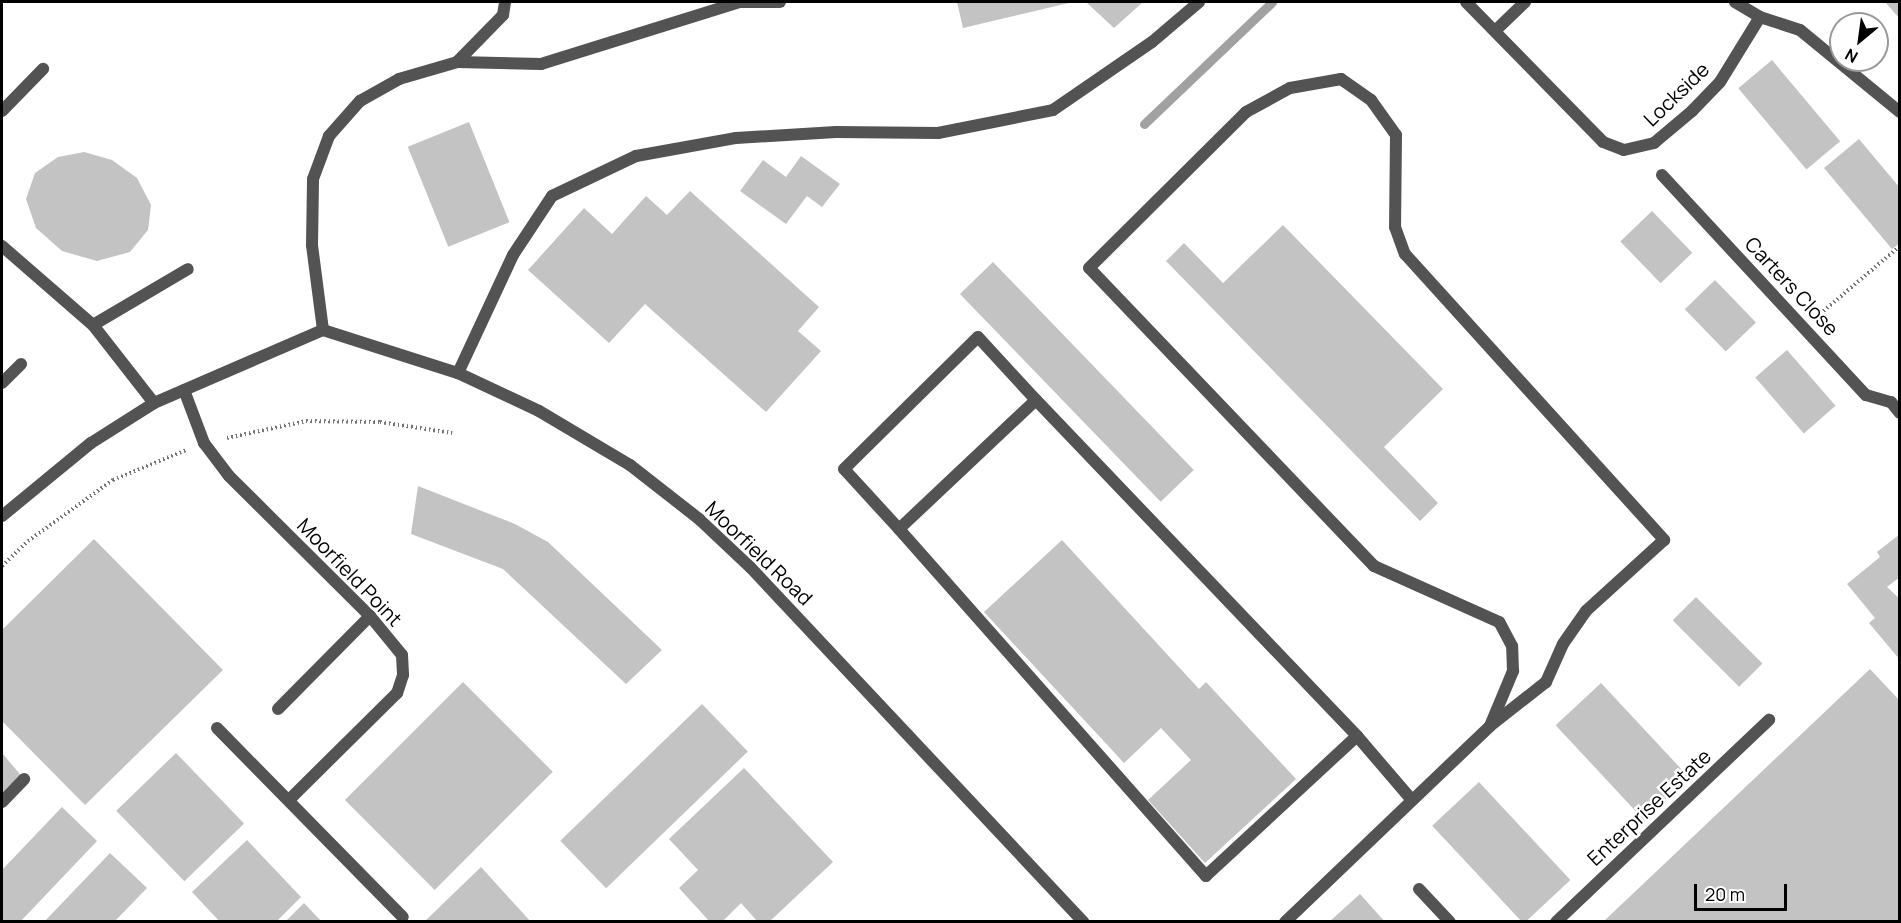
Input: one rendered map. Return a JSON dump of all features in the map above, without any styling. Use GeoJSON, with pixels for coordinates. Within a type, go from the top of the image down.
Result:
{"type":"FeatureCollection","features":[{"type":"Feature","properties":{"kind":"street"},"geometry":{"type":"LineString","coordinates":[[457,62],[503,15],[505,2]]}},
{"type":"Feature","properties":{"kind":"street"},"geometry":{"type":"LineString","coordinates":[[2,516],[91,443],[154,403],[323,330],[312,245],[312,179],[329,136],[360,101],[399,79],[457,62],[541,64],[740,2],[780,2]]}},
{"type":"Feature","properties":{"kind":"street"},"geometry":{"type":"LineString","coordinates":[[458,373],[513,255],[552,196],[636,156],[736,138],[836,132],[938,133],[1053,110],[1152,42],[1199,2]]}},
{"type":"Feature","properties":{"kind":"street","name":"Lockside"},"geometry":{"type":"LineString","coordinates":[[1466,2],[1603,142],[1624,150],[1654,143],[1692,111],[1720,82],[1760,17]]}},
{"type":"Feature","properties":{"kind":"street"},"geometry":{"type":"LineString","coordinates":[[1495,31],[1525,2]]}},
{"type":"Feature","properties":{"kind":"street"},"geometry":{"type":"LineString","coordinates":[[1735,2],[1760,17],[1800,30],[1899,112]]}},
{"type":"Feature","properties":{"kind":"street"},"geometry":{"type":"LineString","coordinates":[[2,111],[43,69]]}},
{"type":"Feature","properties":{"kind":"street"},"geometry":{"type":"LineString","coordinates":[[1285,921],[1490,726],[1546,682],[1563,644],[1586,611],[1664,540],[1405,254],[1395,227],[1396,135],[1371,100],[1341,79],[1290,88],[1246,112],[1089,268],[1374,566],[1499,622],[1512,646],[1513,671],[1490,726]]}},
{"type":"Feature","properties":{"kind":"street","name":"Carters Close"},"geometry":{"type":"LineString","coordinates":[[1662,175],[1866,394],[1891,402],[1899,413]]}},
{"type":"Feature","properties":{"kind":"street"},"geometry":{"type":"LineString","coordinates":[[2,246],[93,325],[154,403]]}},
{"type":"Feature","properties":{"kind":"street"},"geometry":{"type":"LineString","coordinates":[[93,325],[188,269]]}},
{"type":"Feature","properties":{"kind":"street","name":"Moorfield Road"},"geometry":{"type":"LineString","coordinates":[[323,330],[458,373],[577,432],[630,465],[699,519],[751,568],[1084,921]]}},
{"type":"Feature","properties":{"kind":"street"},"geometry":{"type":"LineString","coordinates":[[1357,736],[1206,876],[844,469],[978,337],[1357,736],[1411,799]]}},
{"type":"Feature","properties":{"kind":"street"},"geometry":{"type":"LineString","coordinates":[[2,383],[21,364]]}},
{"type":"Feature","properties":{"kind":"street","name":"Moorfield Point"},"geometry":{"type":"LineString","coordinates":[[184,390],[204,443],[229,476],[370,616],[402,655],[404,675],[397,693],[289,800]]}},
{"type":"Feature","properties":{"kind":"street"},"geometry":{"type":"LineString","coordinates":[[899,529],[1036,400]]}},
{"type":"Feature","properties":{"kind":"street"},"geometry":{"type":"LineString","coordinates":[[278,709],[370,616]]}},
{"type":"Feature","properties":{"kind":"street","name":"Enterprise Estate"},"geometry":{"type":"LineString","coordinates":[[1556,921],[1769,720]]}},
{"type":"Feature","properties":{"kind":"street"},"geometry":{"type":"LineString","coordinates":[[217,728],[403,917]]}},
{"type":"Feature","properties":{"kind":"street"},"geometry":{"type":"LineString","coordinates":[[2,802],[24,778]]}},
{"type":"Feature","properties":{"kind":"street"},"geometry":{"type":"LineString","coordinates":[[1419,889],[1450,921]]}},
{"type":"Feature","properties":{"kind":"path"},"geometry":{"type":"LineString","coordinates":[[1804,327],[1899,246]]}},
{"type":"Feature","properties":{"kind":"building"},"geometry":{"type":"Polygon","coordinates":[[[957,2],[1073,2],[963,28],[957,2]]]}},
{"type":"Feature","properties":{"kind":"building"},"geometry":{"type":"Polygon","coordinates":[[[1086,2],[1143,2],[1114,28],[1086,2]]]}},
{"type":"Feature","properties":{"kind":"building"},"geometry":{"type":"Polygon","coordinates":[[[1885,2],[1900,2],[1900,19],[1885,2]]]}},
{"type":"Feature","properties":{"kind":"building"},"geometry":{"type":"Polygon","coordinates":[[[1772,60],[1840,141],[1806,169],[1738,88],[1772,60]]]}},
{"type":"Feature","properties":{"kind":"building"},"geometry":{"type":"Polygon","coordinates":[[[469,122],[509,222],[448,247],[408,147],[469,122]]]}},
{"type":"Feature","properties":{"kind":"building"},"geometry":{"type":"Polygon","coordinates":[[[1859,139],[1900,188],[1900,243],[1892,249],[1824,168],[1859,139]]]}},
{"type":"Feature","properties":{"kind":"building"},"geometry":{"type":"Polygon","coordinates":[[[84,152],[112,160],[137,178],[151,205],[148,230],[130,252],[97,261],[62,251],[36,228],[26,199],[35,173],[58,157],[84,152]]]}},
{"type":"Feature","properties":{"kind":"building"},"geometry":{"type":"Polygon","coordinates":[[[801,156],[840,184],[822,207],[807,196],[786,224],[740,191],[763,160],[786,177],[801,156]]]}},
{"type":"Feature","properties":{"kind":"building"},"geometry":{"type":"Polygon","coordinates":[[[690,191],[819,307],[798,331],[821,351],[766,412],[645,304],[609,343],[528,270],[584,208],[612,234],[646,196],[667,215],[690,191]]]}},
{"type":"Feature","properties":{"kind":"building"},"geometry":{"type":"Polygon","coordinates":[[[1652,211],[1692,253],[1661,283],[1620,242],[1652,211]]]}},
{"type":"Feature","properties":{"kind":"building"},"geometry":{"type":"Polygon","coordinates":[[[1283,225],[1443,389],[1384,447],[1438,503],[1420,521],[1166,261],[1184,243],[1223,283],[1283,225]]]}},
{"type":"Feature","properties":{"kind":"building"},"geometry":{"type":"Polygon","coordinates":[[[993,262],[1194,470],[1161,502],[960,294],[993,262]]]}},
{"type":"Feature","properties":{"kind":"building"},"geometry":{"type":"Polygon","coordinates":[[[1715,280],[1756,322],[1726,352],[1685,309],[1715,280]]]}},
{"type":"Feature","properties":{"kind":"building"},"geometry":{"type":"Polygon","coordinates":[[[1787,350],[1836,406],[1804,433],[1755,378],[1787,350]]]}},
{"type":"Feature","properties":{"kind":"building"},"geometry":{"type":"Polygon","coordinates":[[[418,486],[515,524],[548,542],[662,650],[626,684],[503,569],[411,534],[418,486]]]}},
{"type":"Feature","properties":{"kind":"building"},"geometry":{"type":"Polygon","coordinates":[[[1900,534],[1900,577],[1887,587],[1900,599],[1900,660],[1869,623],[1875,618],[1847,584],[1880,557],[1877,552],[1900,534]]]}},
{"type":"Feature","properties":{"kind":"building"},"geometry":{"type":"Polygon","coordinates":[[[94,539],[223,670],[85,805],[2,721],[2,630],[94,539]]]}},
{"type":"Feature","properties":{"kind":"building"},"geometry":{"type":"Polygon","coordinates":[[[1062,540],[1199,689],[1206,682],[1296,779],[1205,863],[1148,800],[1191,760],[1161,728],[1124,763],[984,612],[1062,540]]]}},
{"type":"Feature","properties":{"kind":"building"},"geometry":{"type":"Polygon","coordinates":[[[1696,597],[1762,663],[1739,687],[1673,620],[1696,597]]]}},
{"type":"Feature","properties":{"kind":"building"},"geometry":{"type":"Polygon","coordinates":[[[1870,669],[1900,701],[1900,922],[1603,922],[1870,669]]]}},
{"type":"Feature","properties":{"kind":"building"},"geometry":{"type":"Polygon","coordinates":[[[463,682],[553,772],[435,890],[345,800],[463,682]]]}},
{"type":"Feature","properties":{"kind":"building"},"geometry":{"type":"Polygon","coordinates":[[[1601,683],[1689,777],[1644,820],[1556,725],[1601,683]]]}},
{"type":"Feature","properties":{"kind":"building"},"geometry":{"type":"Polygon","coordinates":[[[702,704],[748,751],[606,888],[560,841],[702,704]]]}},
{"type":"Feature","properties":{"kind":"building"},"geometry":{"type":"Polygon","coordinates":[[[2,753],[24,779],[2,800],[2,753]]]}},
{"type":"Feature","properties":{"kind":"building"},"geometry":{"type":"Polygon","coordinates":[[[176,753],[244,823],[184,881],[116,811],[176,753]]]}},
{"type":"Feature","properties":{"kind":"building"},"geometry":{"type":"Polygon","coordinates":[[[744,768],[833,862],[769,922],[758,922],[741,903],[722,922],[710,922],[679,888],[698,870],[669,839],[744,768]]]}},
{"type":"Feature","properties":{"kind":"building"},"geometry":{"type":"Polygon","coordinates":[[[1479,782],[1570,880],[1525,922],[1522,922],[1432,826],[1479,782]]]}},
{"type":"Feature","properties":{"kind":"building"},"geometry":{"type":"Polygon","coordinates":[[[62,807],[97,841],[20,922],[2,922],[2,870],[62,807]]]}},
{"type":"Feature","properties":{"kind":"building"},"geometry":{"type":"Polygon","coordinates":[[[247,840],[301,897],[276,922],[220,922],[192,892],[247,840]]]}},
{"type":"Feature","properties":{"kind":"building"},"geometry":{"type":"Polygon","coordinates":[[[110,853],[147,888],[114,922],[44,922],[110,853]]]}},
{"type":"Feature","properties":{"kind":"building"},"geometry":{"type":"Polygon","coordinates":[[[481,867],[531,922],[424,922],[481,867]]]}},
{"type":"Feature","properties":{"kind":"building"},"geometry":{"type":"Polygon","coordinates":[[[1360,894],[1385,922],[1329,922],[1360,894]]]}},
{"type":"Feature","properties":{"kind":"building"},"geometry":{"type":"Polygon","coordinates":[[[304,903],[322,922],[285,922],[304,903]]]}},
{"type":"Feature","properties":{"kind":"waterway"},"geometry":{"type":"LineString","coordinates":[[1144,124],[1272,2]]}}]}
